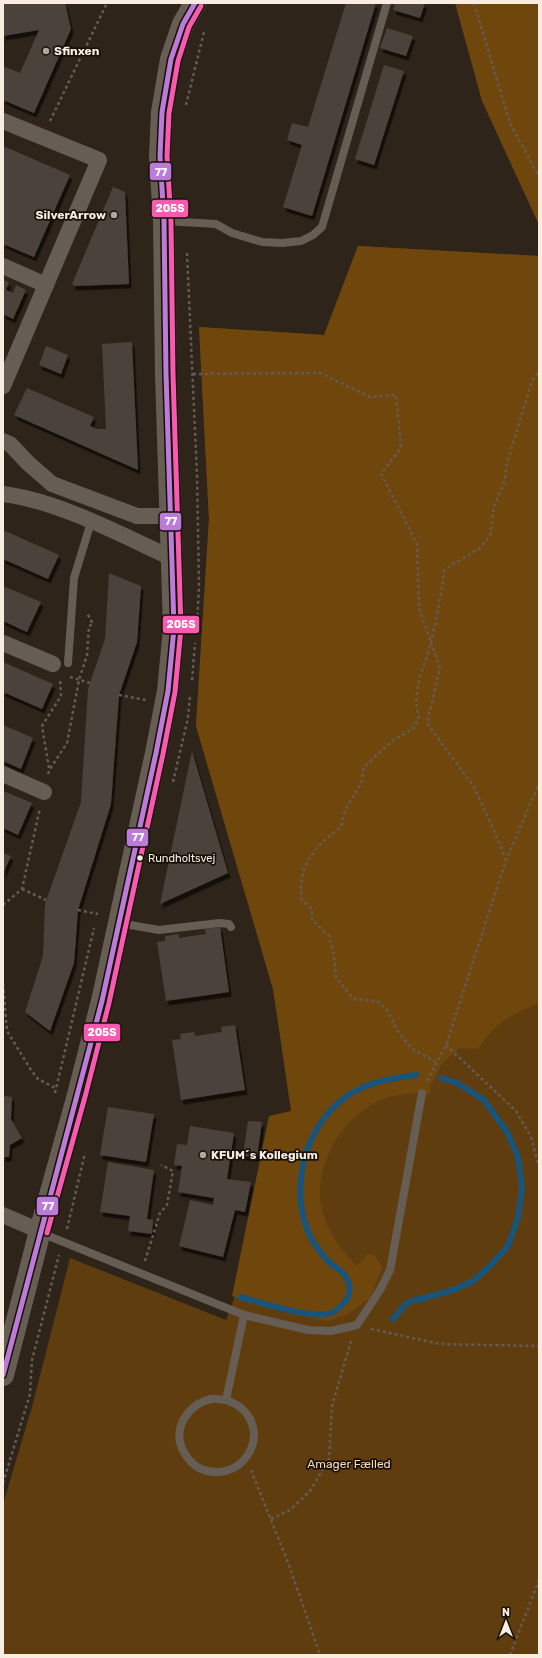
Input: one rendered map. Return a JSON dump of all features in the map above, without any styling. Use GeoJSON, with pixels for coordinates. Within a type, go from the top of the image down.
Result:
{"type":"FeatureCollection","features":[{"type":"Feature","properties":{"kind":"street"},"geometry":{"type":"LineString","coordinates":[[3,1374],[102,1001],[168,691],[174,628],[166,374],[164,221],[160,156],[164,93],[171,59],[183,24],[194,3]]}},
{"type":"Feature","properties":{"kind":"street"},"geometry":{"type":"LineString","coordinates":[[3,121],[99,160],[3,386]]}},
{"type":"Feature","properties":{"kind":"street"},"geometry":{"type":"LineString","coordinates":[[3,266],[46,285]]}},
{"type":"Feature","properties":{"kind":"street"},"geometry":{"type":"LineString","coordinates":[[3,441],[10,444],[28,463],[52,484],[137,516],[170,516]]}},
{"type":"Feature","properties":{"kind":"street"},"geometry":{"type":"LineString","coordinates":[[3,494],[24,497],[54,507],[172,558]]}},
{"type":"Feature","properties":{"kind":"street"},"geometry":{"type":"LineString","coordinates":[[3,643],[60,667]]}},
{"type":"Feature","properties":{"kind":"street"},"geometry":{"type":"LineString","coordinates":[[3,774],[44,792]]}},
{"type":"Feature","properties":{"kind":"street"},"geometry":{"type":"LineString","coordinates":[[3,1215],[40,1231]]}},
{"type":"Feature","properties":{"kind":"lane"},"geometry":{"type":"LineString","coordinates":[[164,221],[216,224],[232,232],[262,242],[282,243],[301,241],[313,235],[322,227],[387,3]]}},
{"type":"Feature","properties":{"kind":"lane"},"geometry":{"type":"LineString","coordinates":[[60,667],[74,578],[91,522]]}},
{"type":"Feature","properties":{"kind":"lane"},"geometry":{"type":"LineString","coordinates":[[118,923],[159,930],[219,923],[229,924],[231,927]]}},
{"type":"Feature","properties":{"kind":"lane"},"geometry":{"type":"LineString","coordinates":[[40,1231],[51,1237],[244,1315],[308,1330],[331,1331],[357,1325],[380,1290],[390,1270],[422,1093]]}},
{"type":"Feature","properties":{"kind":"lane"},"geometry":{"type":"LineString","coordinates":[[226,1400],[244,1315]]}},
{"type":"Feature","properties":{"kind":"lane"},"geometry":{"type":"LineString","coordinates":[[212,1399],[226,1400],[239,1406],[249,1417],[254,1430],[253,1445],[247,1458],[236,1468],[222,1472],[208,1472],[195,1466],[185,1455],[180,1441],[181,1426],[187,1414],[198,1404],[212,1399]]}},
{"type":"Feature","properties":{"kind":"path"},"geometry":{"type":"LineString","coordinates":[[42,137],[107,3]]}},
{"type":"Feature","properties":{"kind":"path"},"geometry":{"type":"LineString","coordinates":[[474,3],[510,123],[539,177]]}},
{"type":"Feature","properties":{"kind":"path"},"geometry":{"type":"LineString","coordinates":[[436,1062],[412,1049],[397,1030],[388,1011],[377,1001],[354,999],[336,978],[334,954],[329,936],[312,920],[312,909],[302,900],[300,891],[303,873],[309,856],[324,840],[341,827],[345,810],[361,784],[364,767],[392,742],[415,727],[419,716],[416,708],[418,687],[431,642],[445,569],[480,548],[490,536],[494,506],[504,484],[507,463],[532,381],[539,371]]}},
{"type":"Feature","properties":{"kind":"path"},"geometry":{"type":"LineString","coordinates":[[192,374],[320,372],[370,397],[396,395],[401,448],[381,474],[417,544],[418,608],[440,668],[427,723],[474,787],[506,860]]}},
{"type":"Feature","properties":{"kind":"path"},"geometry":{"type":"LineString","coordinates":[[3,905],[22,889],[50,769],[67,743],[79,680],[87,655],[89,626],[93,624],[88,618]]}},
{"type":"Feature","properties":{"kind":"path"},"geometry":{"type":"LineString","coordinates":[[50,769],[42,726],[61,696],[60,667]]}},
{"type":"Feature","properties":{"kind":"path"},"geometry":{"type":"LineString","coordinates":[[79,680],[90,683]]}},
{"type":"Feature","properties":{"kind":"path"},"geometry":{"type":"LineString","coordinates":[[144,708],[146,693]]}},
{"type":"Feature","properties":{"kind":"path"},"geometry":{"type":"LineString","coordinates":[[119,695],[146,700]]}},
{"type":"Feature","properties":{"kind":"path"},"geometry":{"type":"LineString","coordinates":[[422,1093],[429,1075],[446,1045],[506,860],[539,784]]}},
{"type":"Feature","properties":{"kind":"path"},"geometry":{"type":"LineString","coordinates":[[22,889],[46,900]]}},
{"type":"Feature","properties":{"kind":"path"},"geometry":{"type":"LineString","coordinates":[[78,910],[98,914],[100,907]]}},
{"type":"Feature","properties":{"kind":"path"},"geometry":{"type":"LineString","coordinates":[[56,1095],[55,1088],[96,922]]}},
{"type":"Feature","properties":{"kind":"path"},"geometry":{"type":"LineString","coordinates":[[3,984],[7,1032],[31,1070],[38,1079],[55,1088],[78,1095]]}},
{"type":"Feature","properties":{"kind":"path"},"geometry":{"type":"LineString","coordinates":[[446,1045],[516,1111],[531,1137],[539,1167]]}},
{"type":"Feature","properties":{"kind":"path"},"geometry":{"type":"LineString","coordinates":[[141,1273],[160,1213],[167,1204],[173,1171],[161,1165]]}},
{"type":"Feature","properties":{"kind":"path"},"geometry":{"type":"LineString","coordinates":[[271,1519],[290,1510],[310,1491],[329,1459],[332,1406],[343,1366],[357,1325],[440,1344],[539,1346]]}},
{"type":"Feature","properties":{"kind":"path"},"geometry":{"type":"LineString","coordinates":[[247,1458],[290,1565],[320,1655]]}},
{"type":"Feature","properties":{"kind":"path"},"geometry":{"type":"LineString","coordinates":[[510,1655],[539,1580]]}},
{"type":"Feature","properties":{"kind":"green space","name":"Amager Fælled"},"geometry":{"type":"Polygon","coordinates":[[[358,246],[539,256],[539,1655],[3,1655],[3,1504],[32,1407],[70,1258],[226,1320],[265,1217],[297,1122],[273,989],[196,726],[209,519],[199,327],[324,335],[358,246]]]}},
{"type":"Feature","properties":{"kind":"shaded area"},"geometry":{"type":"Polygon","coordinates":[[[455,3],[539,3],[539,225],[482,101],[455,3]]]}},
{"type":"Feature","properties":{"kind":"shaded area"},"geometry":{"type":"Polygon","coordinates":[[[358,246],[539,256],[539,1003],[504,1020],[478,1049],[460,1048],[443,1062],[430,1086],[430,1095],[421,1093],[406,1094],[389,1097],[373,1104],[358,1114],[346,1126],[335,1141],[322,1174],[320,1191],[320,1201],[326,1222],[336,1241],[356,1265],[360,1263],[367,1254],[375,1255],[382,1267],[370,1298],[346,1315],[328,1321],[251,1304],[232,1296],[269,1116],[291,1111],[273,989],[196,726],[209,519],[199,327],[324,335],[358,246]]]}},
{"type":"Feature","properties":{"kind":"building","name":"Sfinxen"},"geometry":{"type":"Polygon","coordinates":[[[3,3],[65,3],[71,29],[34,113],[3,100],[3,66],[20,73],[39,30],[3,36],[3,3]]]}},
{"type":"Feature","properties":{"kind":"building"},"geometry":{"type":"Polygon","coordinates":[[[346,3],[376,3],[312,216],[283,207],[302,145],[287,140],[292,123],[308,127],[346,3]]]}},
{"type":"Feature","properties":{"kind":"building"},"geometry":{"type":"Polygon","coordinates":[[[395,3],[425,3],[420,18],[393,10],[395,3]]]}},
{"type":"Feature","properties":{"kind":"building"},"geometry":{"type":"Polygon","coordinates":[[[387,28],[413,36],[406,56],[380,48],[387,28]]]}},
{"type":"Feature","properties":{"kind":"building"},"geometry":{"type":"Polygon","coordinates":[[[384,65],[404,71],[374,165],[355,159],[384,65]]]}},
{"type":"Feature","properties":{"kind":"building"},"geometry":{"type":"Polygon","coordinates":[[[3,146],[70,175],[34,257],[3,244],[3,146]]]}},
{"type":"Feature","properties":{"kind":"building","name":"SilverArrow"},"geometry":{"type":"Polygon","coordinates":[[[113,187],[125,192],[129,284],[75,286],[72,284],[113,187]]]}},
{"type":"Feature","properties":{"kind":"building"},"geometry":{"type":"Polygon","coordinates":[[[3,280],[9,282],[6,290],[13,293],[16,285],[26,290],[13,319],[3,314],[3,280]]]}},
{"type":"Feature","properties":{"kind":"building"},"geometry":{"type":"Polygon","coordinates":[[[132,342],[138,470],[14,415],[27,388],[94,417],[90,426],[97,429],[106,429],[102,344],[132,342]]]}},
{"type":"Feature","properties":{"kind":"building"},"geometry":{"type":"Polygon","coordinates":[[[46,346],[68,355],[61,374],[39,365],[46,346]]]}},
{"type":"Feature","properties":{"kind":"building"},"geometry":{"type":"Polygon","coordinates":[[[3,530],[59,555],[48,579],[3,559],[3,530]]]}},
{"type":"Feature","properties":{"kind":"building"},"geometry":{"type":"Polygon","coordinates":[[[109,573],[141,586],[137,642],[119,695],[111,804],[78,910],[74,963],[50,1031],[25,1012],[43,956],[45,904],[81,802],[88,689],[105,639],[109,573]]]}},
{"type":"Feature","properties":{"kind":"building"},"geometry":{"type":"Polygon","coordinates":[[[3,586],[41,602],[27,632],[3,621],[3,586]]]}},
{"type":"Feature","properties":{"kind":"building"},"geometry":{"type":"Polygon","coordinates":[[[3,662],[53,684],[42,709],[3,692],[3,662]]]}},
{"type":"Feature","properties":{"kind":"building"},"geometry":{"type":"Polygon","coordinates":[[[3,725],[33,738],[21,769],[3,761],[3,725]]]}},
{"type":"Feature","properties":{"kind":"building"},"geometry":{"type":"Polygon","coordinates":[[[192,751],[228,873],[160,904],[192,751]]]}},
{"type":"Feature","properties":{"kind":"building"},"geometry":{"type":"Polygon","coordinates":[[[3,791],[32,803],[18,835],[3,828],[3,791]]]}},
{"type":"Feature","properties":{"kind":"building"},"geometry":{"type":"Polygon","coordinates":[[[3,853],[11,856],[3,874],[3,853]]]}},
{"type":"Feature","properties":{"kind":"building"},"geometry":{"type":"Polygon","coordinates":[[[220,927],[229,992],[166,1001],[157,942],[165,941],[165,936],[179,934],[179,938],[206,934],[205,929],[220,927]]]}},
{"type":"Feature","properties":{"kind":"building"},"geometry":{"type":"Polygon","coordinates":[[[235,1025],[245,1090],[181,1100],[172,1040],[181,1039],[180,1034],[194,1032],[195,1036],[222,1032],[221,1027],[235,1025]]]}},
{"type":"Feature","properties":{"kind":"building"},"geometry":{"type":"Polygon","coordinates":[[[3,1096],[12,1097],[11,1119],[22,1138],[10,1145],[9,1157],[3,1157],[3,1096]]]}},
{"type":"Feature","properties":{"kind":"building"},"geometry":{"type":"Polygon","coordinates":[[[108,1107],[154,1114],[146,1162],[100,1155],[108,1107]]]}},
{"type":"Feature","properties":{"kind":"building"},"geometry":{"type":"Polygon","coordinates":[[[248,1121],[262,1122],[257,1157],[243,1156],[248,1121]]]}},
{"type":"Feature","properties":{"kind":"building"},"geometry":{"type":"Polygon","coordinates":[[[190,1126],[234,1133],[227,1179],[251,1182],[245,1212],[235,1210],[223,1257],[179,1246],[190,1200],[213,1205],[214,1198],[178,1192],[182,1166],[174,1165],[177,1144],[187,1145],[190,1126]]]}},
{"type":"Feature","properties":{"kind":"building"},"geometry":{"type":"Polygon","coordinates":[[[108,1162],[154,1170],[147,1219],[153,1220],[152,1234],[128,1231],[130,1216],[100,1212],[108,1162]]]}},
{"type":"Feature","properties":{"kind":"waterway"},"geometry":{"type":"LineString","coordinates":[[240,1297],[296,1312],[318,1314],[331,1313],[337,1310],[344,1303],[348,1297],[348,1281],[346,1277],[327,1260],[317,1248],[305,1222],[301,1202],[300,1182],[310,1142],[319,1125],[332,1109],[347,1096],[371,1084],[389,1079],[416,1075]]}},
{"type":"Feature","properties":{"kind":"waterway"},"geometry":{"type":"LineString","coordinates":[[393,1319],[409,1302],[453,1290],[473,1281],[490,1266],[508,1246],[518,1217],[522,1188],[518,1157],[507,1132],[484,1100],[457,1083],[441,1078]]}},
{"type":"Feature","properties":{"kind":"transit line","name":"77"},"geometry":{"type":"LineString","coordinates":[[3,1375],[102,1001],[168,691],[174,628],[166,374],[164,221],[160,156],[162,112],[171,59],[183,24],[195,3]]}},
{"type":"Feature","properties":{"kind":"transit line","name":"205S"},"geometry":{"type":"LineString","coordinates":[[47,1233],[85,1097],[109,1003],[175,692],[181,628],[173,374],[171,221],[167,156],[169,113],[178,61],[189,27],[201,6]]}},
{"type":"Feature","properties":{"kind":"place","name":"Sfinxen"},"geometry":{"type":"Point","coordinates":[46,51]}},
{"type":"Feature","properties":{"kind":"place","name":"SilverArrow"},"geometry":{"type":"Point","coordinates":[114,215]}},
{"type":"Feature","properties":{"kind":"place","name":"Rundholtsvej"},"geometry":{"type":"Point","coordinates":[140,858]}},
{"type":"Feature","properties":{"kind":"place","name":"KFUM´s Kollegium"},"geometry":{"type":"Point","coordinates":[203,1155]}}]}
